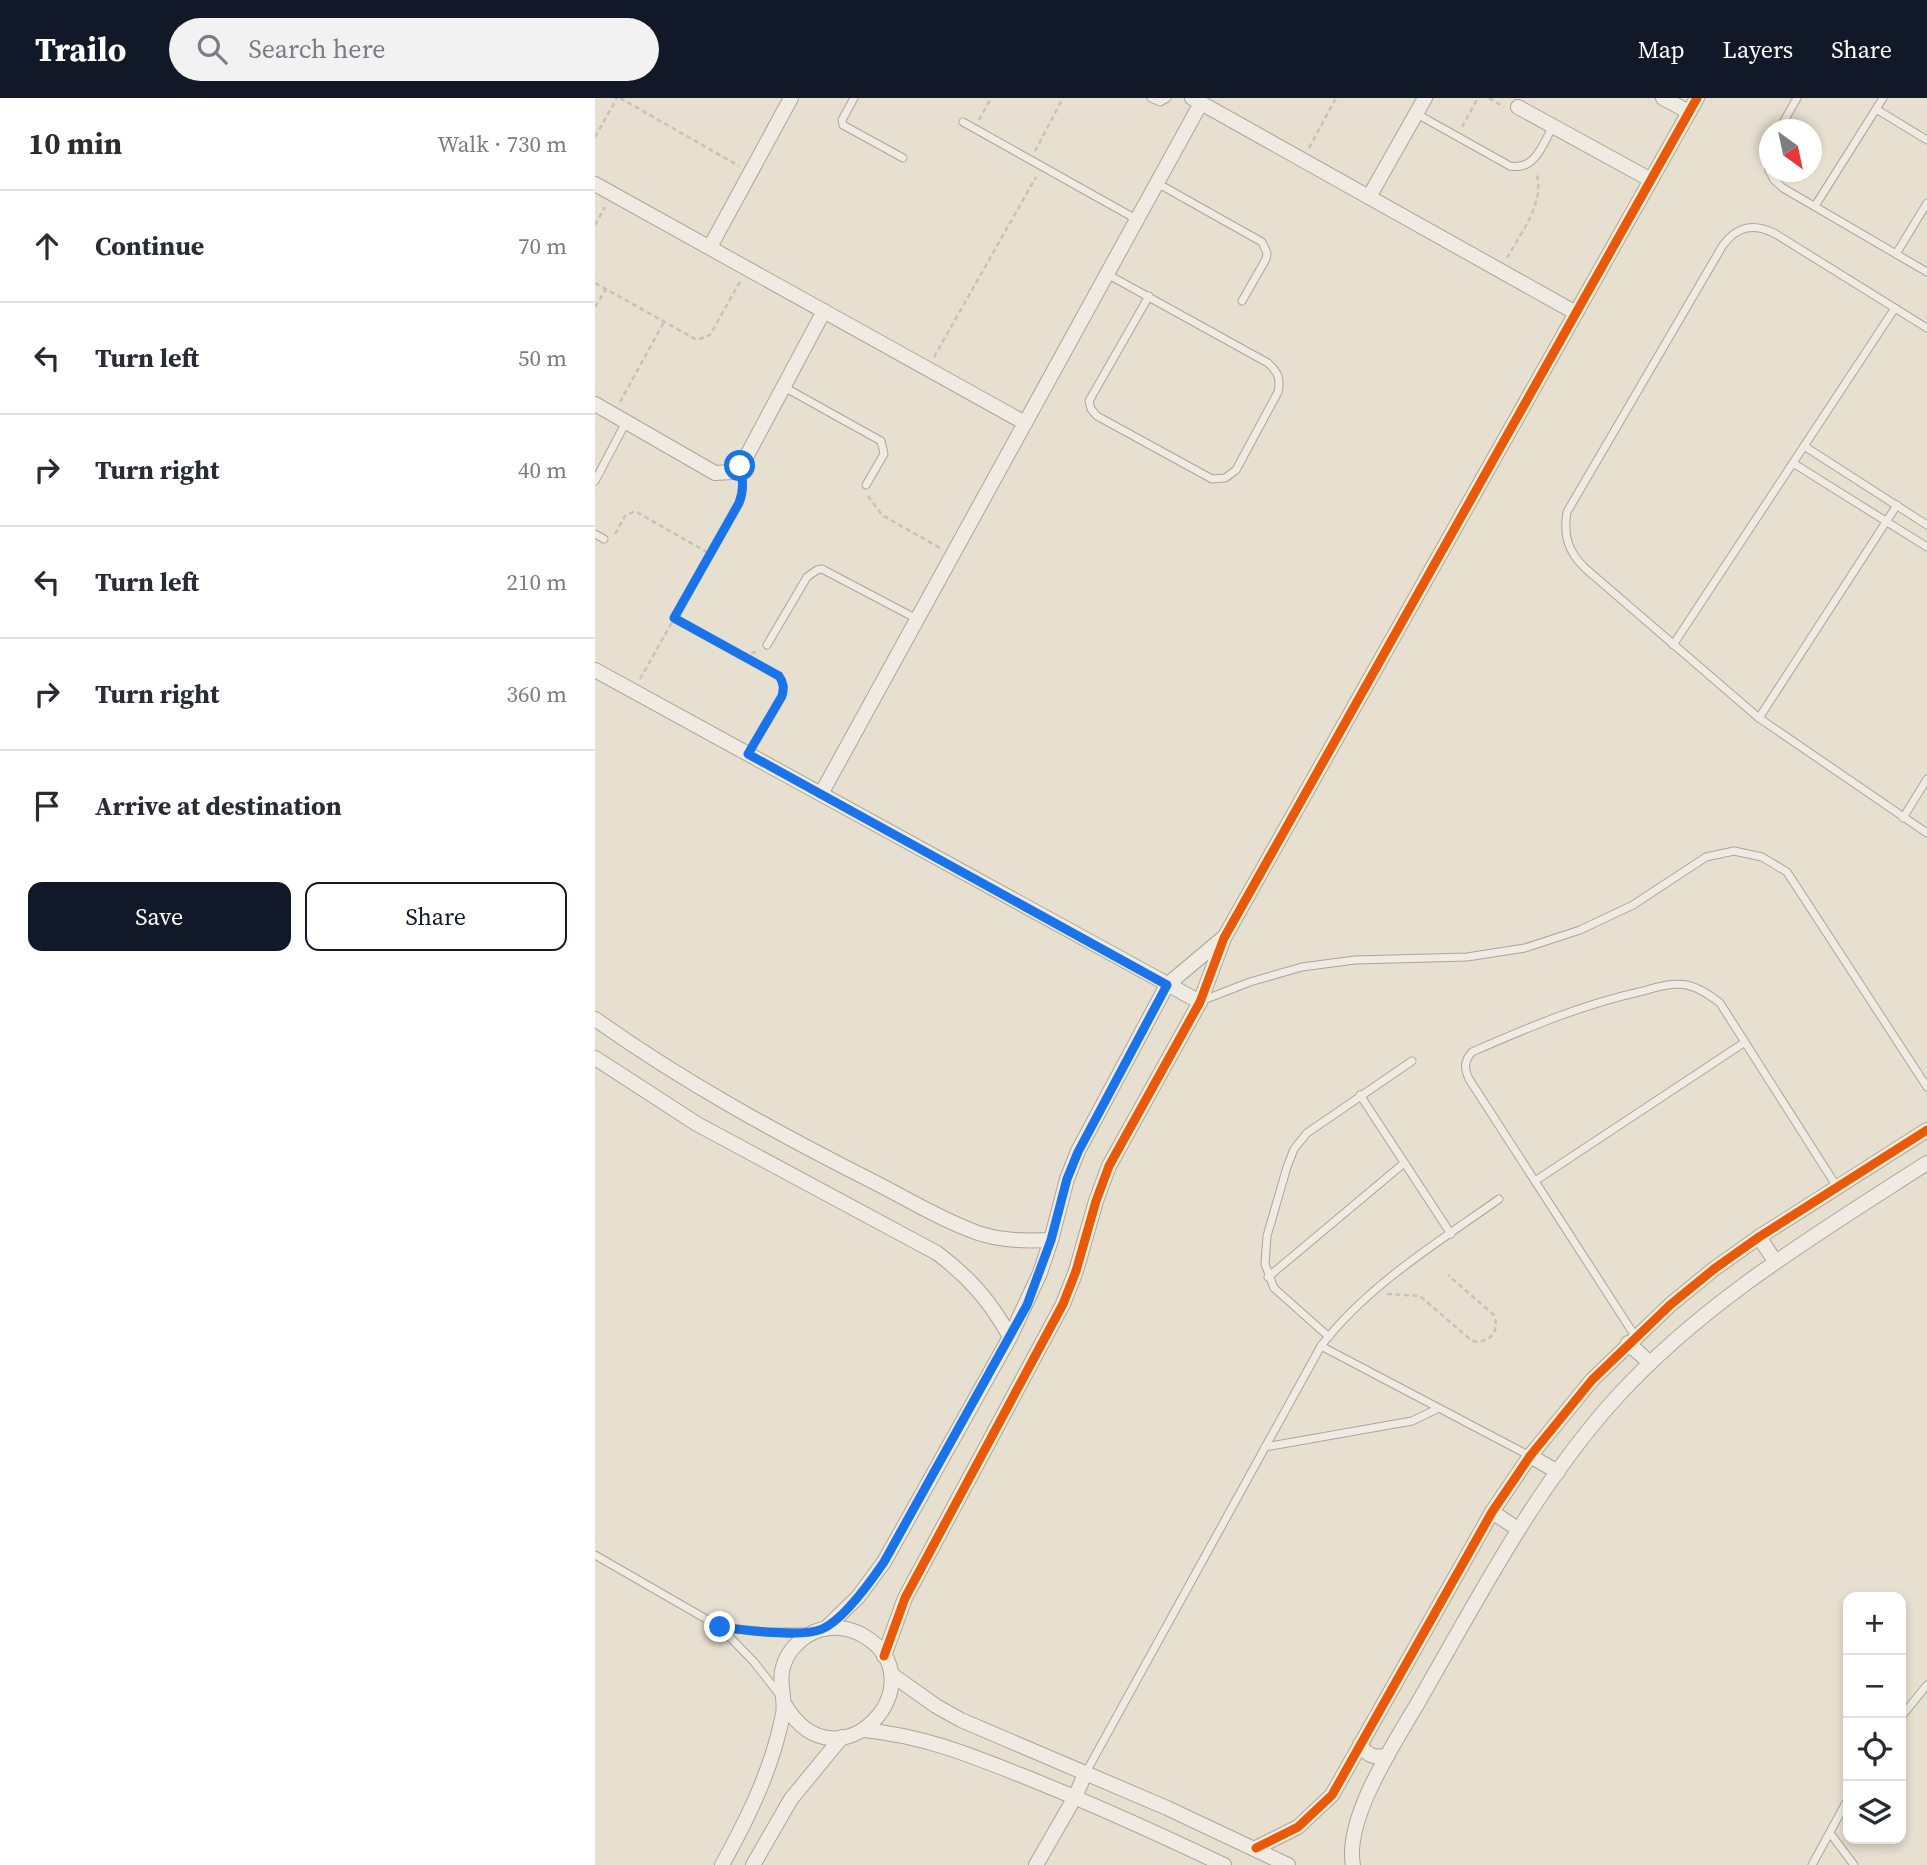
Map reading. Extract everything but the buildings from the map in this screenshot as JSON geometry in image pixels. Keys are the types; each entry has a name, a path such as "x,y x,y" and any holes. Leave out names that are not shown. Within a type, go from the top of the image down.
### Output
{"street":[{"path":"710,247 791,98"},
{"path":"1369,197 1425,98"},
{"path":"1663,98 1689,112"},
{"path":"884,1656 905,1598 1063,1304 1109,1166 1200,1002 1224,938 1697,98"},
{"path":"821,794 1137,220 1196,101 1576,313"},
{"path":"1518,107 1651,180"},
{"path":"595,184 1025,423"},
{"path":"595,404 715,473 732,472 740,466 824,311"},
{"path":"595,670 1200,1002"},
{"path":"722,1865 752,1811 772,1759 784,1703 781,1678 788,1655 804,1638 819,1630 858,1598 884,1562 1031,1295 1078,1152 1167,985 1224,938"},
{"path":"595,1019 716,1096 832,1161 955,1223 1002,1239 1051,1240"},
{"path":"595,1058 697,1124 937,1253 979,1290 1010,1337"},
{"path":"1256,1848 1278,1839 1316,1812 1332,1795 1492,1512 1530,1456 1584,1389 1632,1340 1679,1298 1759,1237 1927,1130"},
{"path":"1353,1865 1353,1835 1360,1812 1388,1755 1518,1529 1583,1437 1650,1363 1700,1318 1775,1261 1927,1163"},
{"path":"1759,1237 1775,1261"},
{"path":"1632,1340 1650,1363"},
{"path":"1530,1456 1559,1472"},
{"path":"1492,1512 1518,1529"},
{"path":"819,1630 848,1629 859,1633 878,1647 884,1656 891,1674 888,1700 883,1712 864,1730"},
{"path":"891,1674 961,1720 1256,1848 1288,1865"},
{"path":"784,1703 799,1724 808,1731 842,1737 864,1730 902,1735 949,1746 1075,1797 1224,1865"},
{"path":"753,1865 791,1799 842,1737"},
{"path":"1360,1744 1375,1757 1388,1755"},
{"path":"1037,1865 1085,1774"}],"lane":[{"path":"854,98 842,120 843,125 903,158"},
{"path":"1151,98 1160,102 1167,98"},
{"path":"1785,119 1797,98"},
{"path":"1815,206 1883,98"},
{"path":"1877,109 1927,140"},
{"path":"1416,114 1510,166 1517,167 1531,163 1553,126"},
{"path":"963,122 1137,220"},
{"path":"1777,182 1927,272"},
{"path":"1157,183 1262,242 1267,253 1266,259 1242,300"},
{"path":"1896,254 1927,203"},
{"path":"1927,328 1761,226 1746,227 1732,233 1567,512 1564,527 1567,544 1574,558 1759,718 1927,833"},
{"path":"1107,274 1149,296 1268,363 1278,376 1278,392 1236,470 1225,478 1212,479 1097,416 1089,405 1149,296"},
{"path":"1674,645 1895,308"},
{"path":"783,387 881,441 884,454 866,485"},
{"path":"595,481 626,422"},
{"path":"1804,446 1927,525"},
{"path":"1793,463 1927,547"},
{"path":"1759,718 1897,505"},
{"path":"595,534 604,539"},
{"path":"767,645 807,578 817,570 828,570 917,619"},
{"path":"1903,818 1927,779"},
{"path":"1200,1002 1250,982 1302,967 1355,960 1467,957 1525,948 1580,930 1633,905 1706,857 1734,851 1762,857 1787,872 1927,1087"},
{"path":"1632,1340 1469,1079 1465,1070 1466,1060 1472,1052 1569,1011 1666,984 1686,985 1704,991 1720,1003 1837,1187"},
{"path":"1535,1181 1745,1042"},
{"path":"1329,1336 1274,1288 1265,1264 1264,1250 1294,1149 1307,1133 1412,1061"},
{"path":"1360,1095 1451,1234"},
{"path":"1268,1277 1403,1164"},
{"path":"1085,1774 1321,1346 1386,1280 1499,1199"},
{"path":"1321,1346 1530,1456"},
{"path":"1265,1447 1412,1422 1437,1409"},
{"path":"595,1555 720,1627 754,1662 784,1703"},
{"path":"720,1627 767,1632 819,1630"},
{"path":"1906,1711 1927,1685"},
{"path":"1812,1865 1843,1808"},
{"path":"1830,1833 1854,1865"}],"path":[{"path":"595,137 619,98 751,172"},
{"path":"974,129 991,98"},
{"path":"1030,160 1063,98"},
{"path":"1302,160 1336,98"},
{"path":"1457,136 1478,98"},
{"path":"1501,271 1538,199 1538,180 1531,163"},
{"path":"927,369 1042,166"},
{"path":"595,225 613,193"},
{"path":"595,283 698,340 707,338 747,268"},
{"path":"595,307 606,289"},
{"path":"613,414 664,322"},
{"path":"633,691 743,492 740,466"},
{"path":"866,485 868,497 882,515 952,555"},
{"path":"604,539 611,538 625,516 635,511 710,554"},
{"path":"674,618 779,676 783,686 782,696 748,754"},
{"path":"740,654 755,654 767,645"},
{"path":"1373,1293 1420,1296 1472,1340 1481,1342 1489,1339 1496,1332 1495,1315 1448,1275"}],"cycle path":[{"path":"884,1656 905,1598 1063,1304 1109,1166 1200,1002 1224,938 1697,98"},
{"path":"1256,1848 1298,1827 1332,1795 1492,1512 1530,1456 1592,1380 1670,1305 1714,1269 1759,1237 1927,1130"}],"route":[{"path":"720,1627 767,1632 814,1632 825,1629 858,1598 872,1580 1027,1305 1051,1240 1058,1208 1078,1152 1167,985 748,754 782,696 782,681 779,676 674,618 739,503 743,492 740,466"}]}
